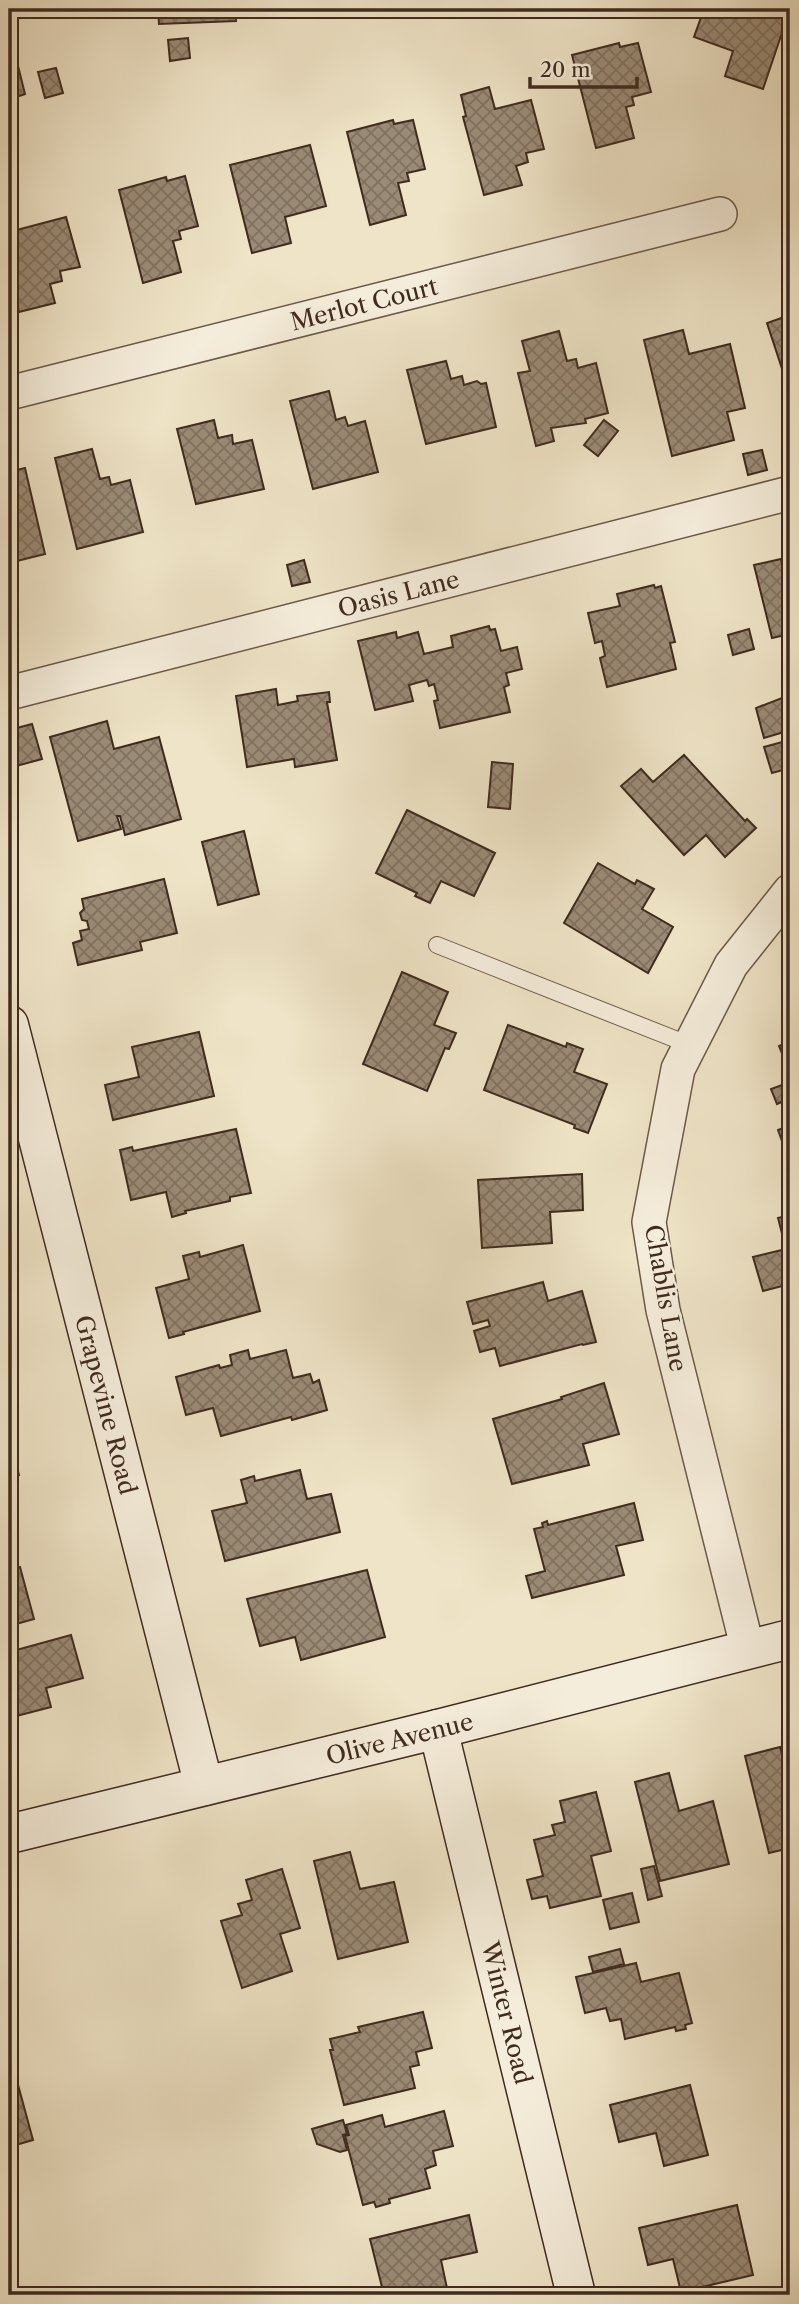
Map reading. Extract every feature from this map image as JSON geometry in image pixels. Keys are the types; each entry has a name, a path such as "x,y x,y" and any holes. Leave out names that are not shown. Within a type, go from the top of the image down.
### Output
{"main road":[{"name":"Grapevine Road","path":"9,1025 204,1786"},
{"name":"Olive Avenue","path":"9,1834 439,1729 790,1639"},
{"name":"Winter Road","path":"439,1729 576,2295"}],"street":[{"name":"Merlot Court","path":"9,393 720,214"},
{"name":"Oasis Lane","path":"9,693 790,493"},
{"name":"Chablis Lane","path":"748,1650 663,1310 649,1222 678,1069 731,965 790,891"}],"lane":[{"path":"437,945 690,1045"}],"building":[{"path":"158,9 235,9 236,21 159,24"},
{"path":"704,9 790,9 763,89 725,76 733,51 694,37"},
{"path":"188,38 190,58 170,61 168,40"},
{"path":"619,43 620,47 638,43 651,92 632,97 634,105 626,107 634,138 596,148 572,55"},
{"path":"18,66 25,94 13,98 15,106 9,108 9,68"},
{"path":"56,68 63,93 45,98 38,72"},
{"path":"489,87 495,109 531,100 544,149 526,153 528,162 516,166 522,185 484,195 463,117 466,116 461,95"},
{"path":"393,120 394,124 413,120 425,169 407,173 409,181 398,183 406,215 370,225 347,132"},
{"path":"310,145 326,206 285,217 291,243 252,253 230,165"},
{"path":"185,176 198,226 179,231 181,239 173,241 181,272 143,283 119,190 166,177 167,181"},
{"path":"66,217 80,267 60,271 62,281 50,284 55,303 19,312 9,275 9,232"},
{"path":"790,315 790,393 767,323"},
{"path":"683,330 689,354 730,344 745,408 727,412 734,440 672,456 644,340"},
{"path":"559,331 567,361 576,359 578,368 596,363 608,413 585,419 586,423 551,428 554,441 536,446 518,373 530,371 522,341"},
{"path":"446,361 451,379 462,376 464,385 477,381 486,383 496,427 426,444 407,370"},
{"path":"329,391 336,420 345,417 348,426 365,421 378,472 313,489 290,401"},
{"path":"214,420 218,438 232,435 233,444 252,440 264,489 196,504 177,429"},
{"path":"604,420 618,431 598,456 584,445"},
{"path":"92,449 100,479 109,477 111,485 130,480 143,532 77,549 55,458"},
{"path":"762,450 767,470 748,475 743,454"},
{"path":"25,468 45,554 9,563 9,472"},
{"path":"781,559 784,572 790,571 790,634 772,638 754,565"},
{"path":"304,560 310,582 292,586 287,565"},
{"path":"654,585 655,588 661,586 675,642 670,643 676,669 607,687 600,658 605,656 602,641 595,643 588,613 620,606 617,594"},
{"path":"489,626 490,630 495,629 501,651 517,647 522,669 506,673 509,685 504,687 510,712 440,728 434,701 438,700 434,684 429,686 427,680 409,685 413,701 375,710 358,641 396,632 397,638 418,632 424,654 453,647 451,636"},
{"path":"749,629 754,649 733,655 728,635"},
{"path":"276,689 278,705 298,701 297,696 329,692 330,702 327,702 337,760 295,767 294,759 247,767 236,696"},
{"path":"790,695 790,768 772,773 764,747 786,741 784,732 764,738 756,708"},
{"path":"107,721 114,749 159,737 181,819 125,835 120,816 117,816 121,829 78,841 50,737"},
{"path":"32,724 42,759 9,768 9,730"},
{"path":"684,755 745,821 747,819 756,828 725,857 706,835 684,855 621,786 641,769 653,782"},
{"path":"492,762 513,764 510,809 488,807"},
{"path":"407,810 495,853 474,896 441,881 430,903 415,896 417,893 376,873"},
{"path":"244,831 259,894 218,905 202,842"},
{"path":"598,863 635,884 637,880 654,889 642,909 673,927 648,973 564,923"},
{"path":"164,879 177,933 140,942 142,950 78,965 73,943 82,940 80,931 89,929 87,921 82,920 80,913 84,909 82,899"},
{"path":"402,972 448,992 434,1025 456,1033 449,1049 445,1048 427,1091 363,1064"},
{"path":"508,1025 566,1047 567,1043 583,1049 574,1072 607,1084 588,1133 574,1128 575,1125 484,1090"},
{"path":"199,1032 214,1096 113,1120 105,1085 139,1077 132,1047"},
{"path":"790,1041 790,1073 779,1046"},
{"path":"790,1082 790,1125 781,1102 777,1104 771,1089"},
{"path":"790,1125 790,1163 778,1130"},
{"path":"236,1129 251,1193 230,1197 230,1201 185,1211 186,1213 172,1217 166,1192 131,1200 120,1150 132,1147 133,1151"},
{"path":"582,1174 583,1210 550,1212 552,1243 482,1248 478,1180"},
{"path":"790,1215 790,1284 763,1291 753,1257 786,1249 778,1218"},
{"path":"243,1245 260,1311 169,1338 156,1288 189,1279 183,1256 199,1252 200,1257"},
{"path":"543,1282 548,1301 582,1291 596,1342 500,1366 495,1348 480,1352 474,1331 490,1326 488,1320 473,1324 467,1302"},
{"path":"248,1350 250,1359 286,1350 293,1378 310,1374 313,1383 319,1380 327,1410 221,1436 213,1408 186,1415 176,1377 219,1365 220,1368 232,1365 230,1355"},
{"path":"790,1359 790,1383 785,1361"},
{"path":"604,1383 619,1434 583,1444 589,1465 512,1484 493,1419 562,1399 561,1397"},
{"path":"9,1437 19,1475 9,1478"},
{"path":"300,1470 307,1499 331,1494 340,1532 225,1561 212,1511 247,1503 241,1480 254,1476 255,1481"},
{"path":"634,1503 643,1540 616,1546 624,1575 532,1598 526,1576 545,1571 534,1529 543,1527 542,1523 547,1521 548,1525"},
{"path":"20,1567 34,1619 9,1626 9,1570"},
{"path":"367,1570 385,1637 301,1660 295,1637 260,1646 247,1599"},
{"path":"71,1635 83,1678 46,1688 51,1707 9,1718 9,1652"},
{"path":"780,1747 787,1772 790,1771 790,1848 769,1853 745,1756"},
{"path":"669,1773 679,1811 713,1801 729,1864 660,1881 635,1782"},
{"path":"596,1792 611,1851 591,1856 601,1896 550,1908 547,1896 532,1899 527,1880 543,1876 534,1840 555,1835 552,1825 565,1822 560,1801"},
{"path":"350,1852 360,1889 394,1882 408,1942 338,1959 314,1861"},
{"path":"654,1866 662,1896 648,1900 641,1869"},
{"path":"282,1869 300,1928 280,1934 292,1971 242,1988 221,1921 242,1915 238,1904 252,1900 246,1880"},
{"path":"632,1893 639,1922 610,1929 603,1900"},
{"path":"620,1949 624,1964 593,1972 589,1957"},
{"path":"636,1963 641,1982 679,1973 692,2023 685,2025 686,2029 676,2031 675,2027 625,2039 621,2019 610,2021 606,2008 585,2013 576,1977"},
{"path":"423,2012 432,2048 416,2052 419,2065 410,2067 415,2088 344,2105 330,2050 333,2050 330,2039 360,2032 358,2027"},
{"path":"17,2081 33,2140 9,2147 9,2083"},
{"path":"690,2085 708,2155 664,2166 656,2133 619,2142 610,2105"},
{"path":"444,2111 453,2146 433,2151 436,2165 425,2169 430,2188 389,2199 390,2203 376,2207 374,2202 363,2205 345,2136 349,2135 346,2125 382,2115 385,2127"},
{"path":"343,2120 347,2134 343,2135 347,2150 340,2152 317,2144 312,2129"},
{"path":"737,2205 753,2275 681,2292 673,2259 648,2265 639,2228"},
{"path":"469,2215 477,2252 441,2260 448,2293 384,2295 370,2239"}]}
